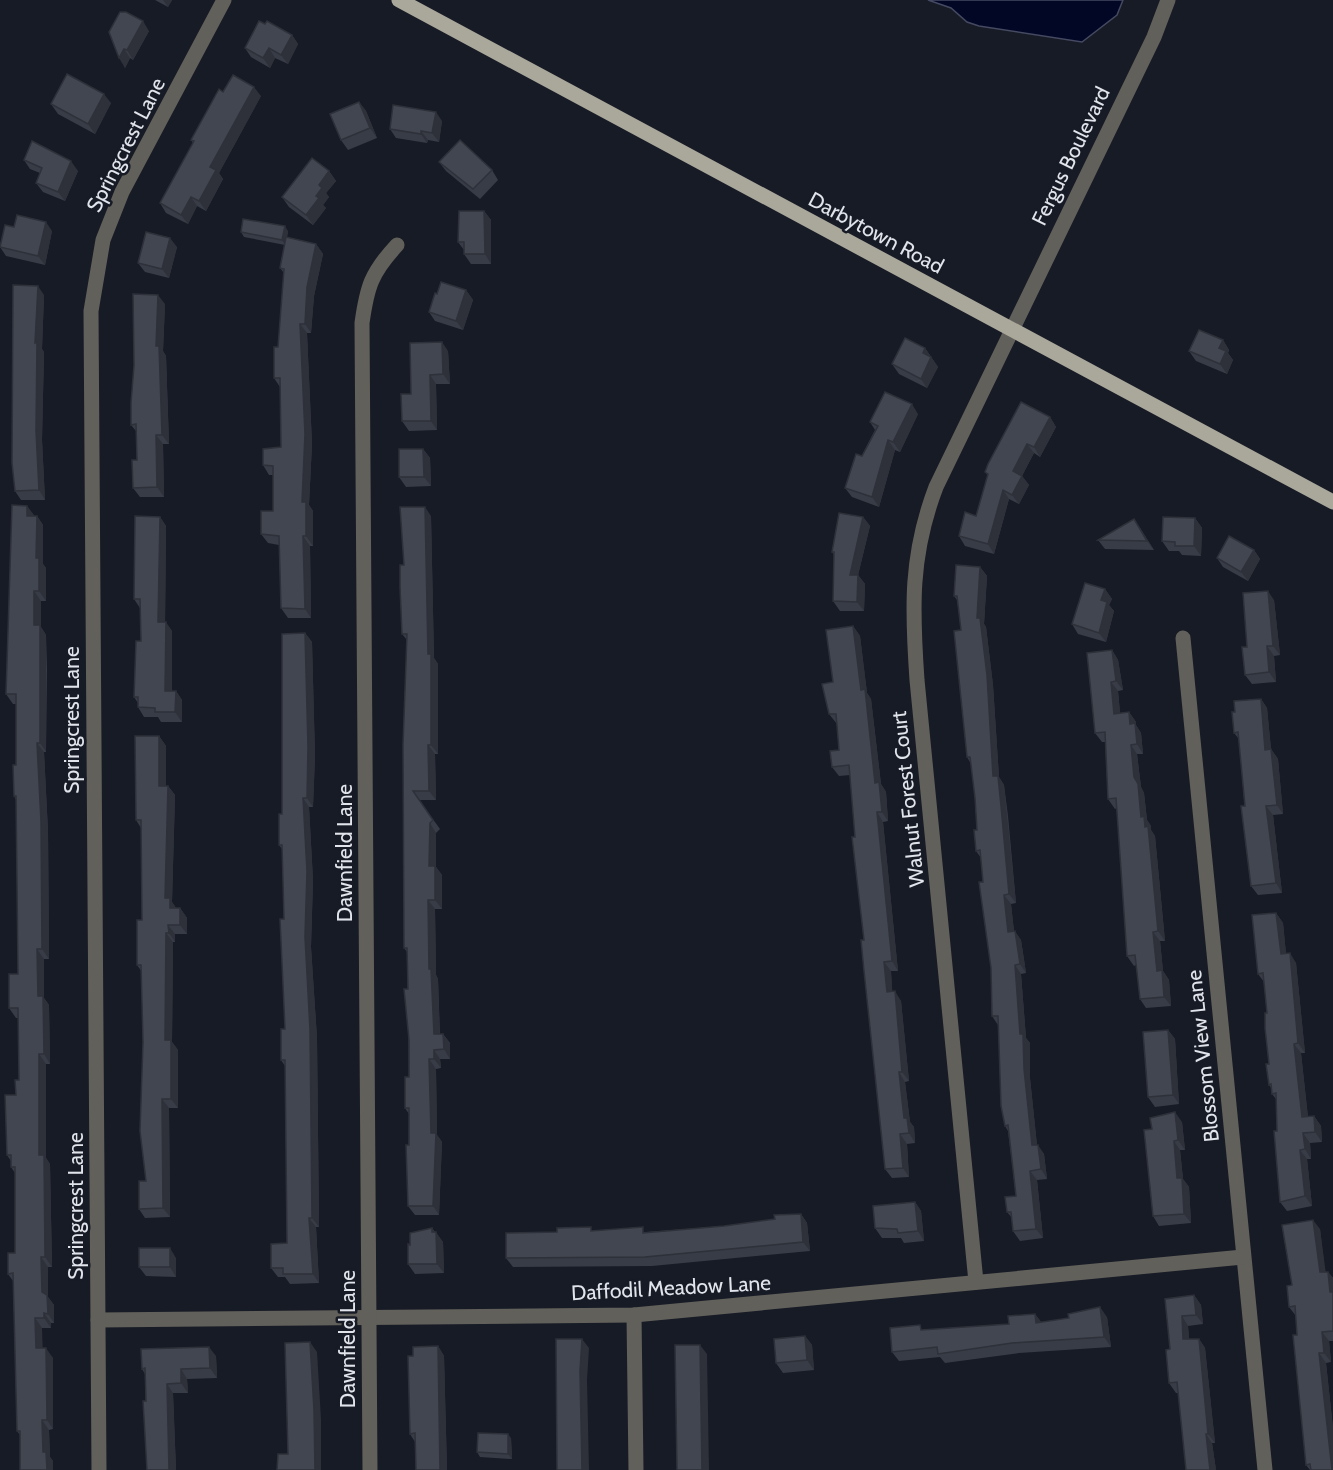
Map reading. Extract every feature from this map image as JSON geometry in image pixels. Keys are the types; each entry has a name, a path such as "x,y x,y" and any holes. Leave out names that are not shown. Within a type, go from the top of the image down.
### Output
{"main road":[{"name":"Darbytown Road","path":"399,0 1333,502"}],"street":[{"name":"Springcrest Lane","path":"99,1470 91,311 103,240 118,201 224,0"},
{"name":"Fergus Boulevard","path":"1010,329 1154,37 1168,0"},
{"name":"Dawnfield Lane","path":"370,1470 362,323 369,282 375,268 397,245"},
{"name":"Walnut Forest Court","path":"976,1282 917,680 913,588 919,538 927,510 1010,329"},
{"name":"Blossom View Lane","path":"1183,638 1264,1470"},
{"name":"Daffodil Meadow Lane","path":"98,1320 634,1315 1243,1257"},
{"path":"634,1315 636,1470"}],"water":[{"path":"928,0 1123,0 1117,15 1082,42 979,26 967,22 951,8"}],"building":[{"path":"120,12 126,12 143,21 127,50 124,49 119,58 109,32"},
{"path":"259,21 265,24 267,21 292,35 281,55 269,48 263,58 245,48"},
{"path":"67,74 104,94 88,124 51,104"},
{"path":"233,75 254,87 210,167 216,170 199,201 191,197 181,215 160,203 219,89 223,92"},
{"path":"359,102 370,128 341,140 330,114"},
{"path":"393,105 436,112 432,133 421,131 421,134 390,129"},
{"path":"460,140 492,170 473,189 439,162"},
{"path":"32,141 71,161 58,192 36,183 42,168 24,160"},
{"path":"312,158 329,171 319,185 322,188 316,196 319,198 306,215 282,197"},
{"path":"459,211 484,211 485,254 464,254 464,242 458,242"},
{"path":"17,215 46,222 38,256 0,247 5,225 14,227"},
{"path":"243,219 285,226 282,240 241,232"},
{"path":"146,232 170,238 162,269 138,263"},
{"path":"286,237 316,244 307,287 305,324 300,324 305,434 302,502 306,502 306,536 303,536 305,609 281,608 279,536 261,534 261,511 273,511 273,466 263,465 263,449 281,447 280,378 274,378 274,347 278,347 284,269 280,268"},
{"path":"441,282 466,290 456,321 429,312"},
{"path":"13,285 38,286 35,343 37,342 36,431 39,490 15,491 12,463"},
{"path":"133,294 158,295 156,346 159,346 162,435 156,435 157,487 133,488 132,460 137,460 136,424 131,425 134,365"},
{"path":"1199,330 1223,340 1219,348 1226,351 1220,364 1189,351"},
{"path":"905,338 925,348 923,353 931,357 921,379 892,364"},
{"path":"442,342 443,374 430,375 431,421 402,421 401,394 411,394 410,343"},
{"path":"885,392 912,404 893,442 888,440 872,497 845,488 856,454 862,456 878,426 870,422"},
{"path":"1021,402 1050,417 1034,447 1027,444 1013,471 1022,476 1012,495 1003,490 988,544 959,536 965,512 976,516 988,474 985,472 988,464"},
{"path":"399,449 423,449 424,477 399,477"},
{"path":"12,505 27,506 27,516 37,516 36,558 39,558 39,591 34,591 34,625 40,625 40,743 37,743 41,821 42,949 37,949 38,996 43,996 44,1054 39,1054 39,1155 44,1155 45,1257 41,1257 42,1292 47,1295 48,1314 44,1313 44,1318 35,1318 36,1348 46,1348 47,1420 42,1420 43,1452 46,1452 47,1470 20,1470 13,1273 8,1274 8,1253 15,1253 15,1167 11,1167 11,1155 7,1155 5,1095 16,1095 15,1080 19,1080 18,1008 9,1008 9,974 18,974 16,796 14,796 13,765 16,765 16,694 6,694"},
{"path":"400,507 425,507 428,654 431,654 431,745 428,745 429,791 413,791 433,820 430,823 429,866 435,866 435,900 428,900 429,969 431,969 434,1034 443,1034 444,1049 434,1050 434,1059 429,1059 431,1133 436,1133 433,1206 408,1206 406,1145 409,1145 409,1108 405,1108 405,1077 409,1077 409,1040 404,989 408,989 407,948 404,948 403,745 407,634 402,634 400,565 404,565"},
{"path":"839,513 863,517 850,575 858,575 857,602 833,601 834,552 832,552"},
{"path":"135,516 160,517 158,622 166,622 165,691 176,691 175,712 155,712 155,708 138,707 138,697 134,697 136,641 141,641 140,599 134,599"},
{"path":"1163,517 1195,518 1194,546 1175,546 1175,542 1162,541"},
{"path":"1134,519 1147,541 1098,540"},
{"path":"1229,536 1254,550 1241,572 1217,558"},
{"path":"956,565 980,567 977,618 980,618 987,675 993,776 998,776 1001,806 1009,894 1004,895 1008,932 1015,931 1020,964 1015,965 1020,1034 1023,1034 1024,1069 1032,1145 1038,1145 1041,1169 1030,1171 1036,1229 1013,1231 1011,1212 1007,1212 1005,1197 1016,1196 1008,1125 1005,1126 1001,1106 998,1016 992,1016 991,968 979,882 983,882 980,850 976,851 974,830 977,830 975,798 970,757 967,757 954,631 961,630 957,596 954,596"},
{"path":"1085,583 1105,589 1101,600 1107,602 1099,633 1072,624"},
{"path":"1268,591 1273,646 1267,646 1269,672 1245,675 1242,647 1247,647 1243,593"},
{"path":"853,626 861,690 865,689 875,783 879,782 882,812 877,812 892,961 884,962 887,992 895,991 902,1072 899,1072 904,1118 907,1118 909,1133 900,1134 903,1168 885,1169 861,940 864,940 852,837 855,837 849,765 832,767 830,751 839,750 836,714 829,714 822,684 833,682 826,630"},
{"path":"305,633 308,747 307,798 303,798 307,871 305,937 310,1029 312,1218 309,1218 313,1274 283,1274 283,1268 271,1268 271,1244 287,1243 285,1060 281,1060 281,1029 285,1029 280,919 284,919 282,845 279,845 279,814 282,814 282,634"},
{"path":"1112,650 1116,681 1111,682 1114,714 1129,712 1130,724 1135,723 1137,744 1131,745 1134,777 1138,784 1141,817 1144,816 1145,827 1148,826 1158,931 1153,932 1157,971 1162,970 1164,997 1140,999 1135,955 1127,956 1116,798 1108,799 1105,732 1095,733 1087,653"},
{"path":"1261,699 1265,750 1271,749 1277,805 1266,806 1276,883 1251,886 1241,806 1245,806 1238,732 1234,733 1232,712 1235,712 1234,701"},
{"path":"135,736 159,736 159,786 168,786 165,898 170,898 170,908 180,908 180,925 168,925 169,933 166,933 165,1040 171,1040 171,1099 162,1099 163,1208 139,1209 139,1181 146,1181 140,1131 143,1042 141,965 137,965 137,920 142,920 141,820 136,820"},
{"path":"1276,913 1281,954 1290,953 1298,1043 1294,1044 1302,1117 1314,1116 1315,1132 1303,1133 1305,1149 1300,1150 1305,1196 1280,1202 1274,1131 1277,1131 1276,1093 1272,1094 1266,1064 1269,1064 1265,1028 1265,1013 1267,1013 1263,973 1258,974 1252,915"},
{"path":"1168,1030 1173,1095 1148,1097 1143,1032"},
{"path":"1175,1112 1178,1140 1174,1141 1177,1178 1182,1178 1184,1214 1153,1216 1144,1130 1152,1129 1150,1118"},
{"path":"915,1202 918,1231 898,1233 897,1229 875,1228 873,1206"},
{"path":"801,1214 803,1242 645,1257 506,1258 506,1233 557,1232 557,1228 591,1227 591,1231 643,1227 643,1233 724,1226 775,1219 774,1215"},
{"path":"1313,1220 1320,1272 1328,1272 1330,1292 1333,1292 1333,1331 1322,1332 1324,1353 1319,1353 1332,1470 1311,1470 1310,1464 1306,1465 1293,1335 1297,1335 1295,1306 1289,1307 1287,1286 1292,1285 1282,1225"},
{"path":"432,1228 432,1232 436,1232 437,1264 408,1264 410,1233"},
{"path":"139,1248 170,1248 170,1267 139,1267"},
{"path":"1194,1295 1196,1315 1182,1316 1183,1339 1199,1339 1210,1470 1186,1470 1177,1382 1169,1383 1166,1350 1170,1349 1165,1299"},
{"path":"1100,1307 1104,1337 1012,1343 938,1354 937,1347 892,1352 890,1328 920,1325 921,1330 1009,1324 1008,1316 1035,1314 1036,1323 1069,1318 1068,1314"},
{"path":"805,1336 807,1360 776,1363 774,1339"},
{"path":"556,1339 582,1339 580,1371 582,1470 557,1470"},
{"path":"310,1342 315,1470 277,1470 278,1454 288,1454 285,1343"},
{"path":"675,1345 700,1345 702,1470 677,1470"},
{"path":"438,1346 440,1470 416,1470 415,1433 410,1434 408,1356 413,1356 413,1347"},
{"path":"209,1347 210,1368 181,1369 181,1383 167,1384 169,1470 147,1470 143,1401 146,1401 145,1368 142,1369 141,1349"},
{"path":"478,1433 508,1434 508,1454 477,1452"}]}
